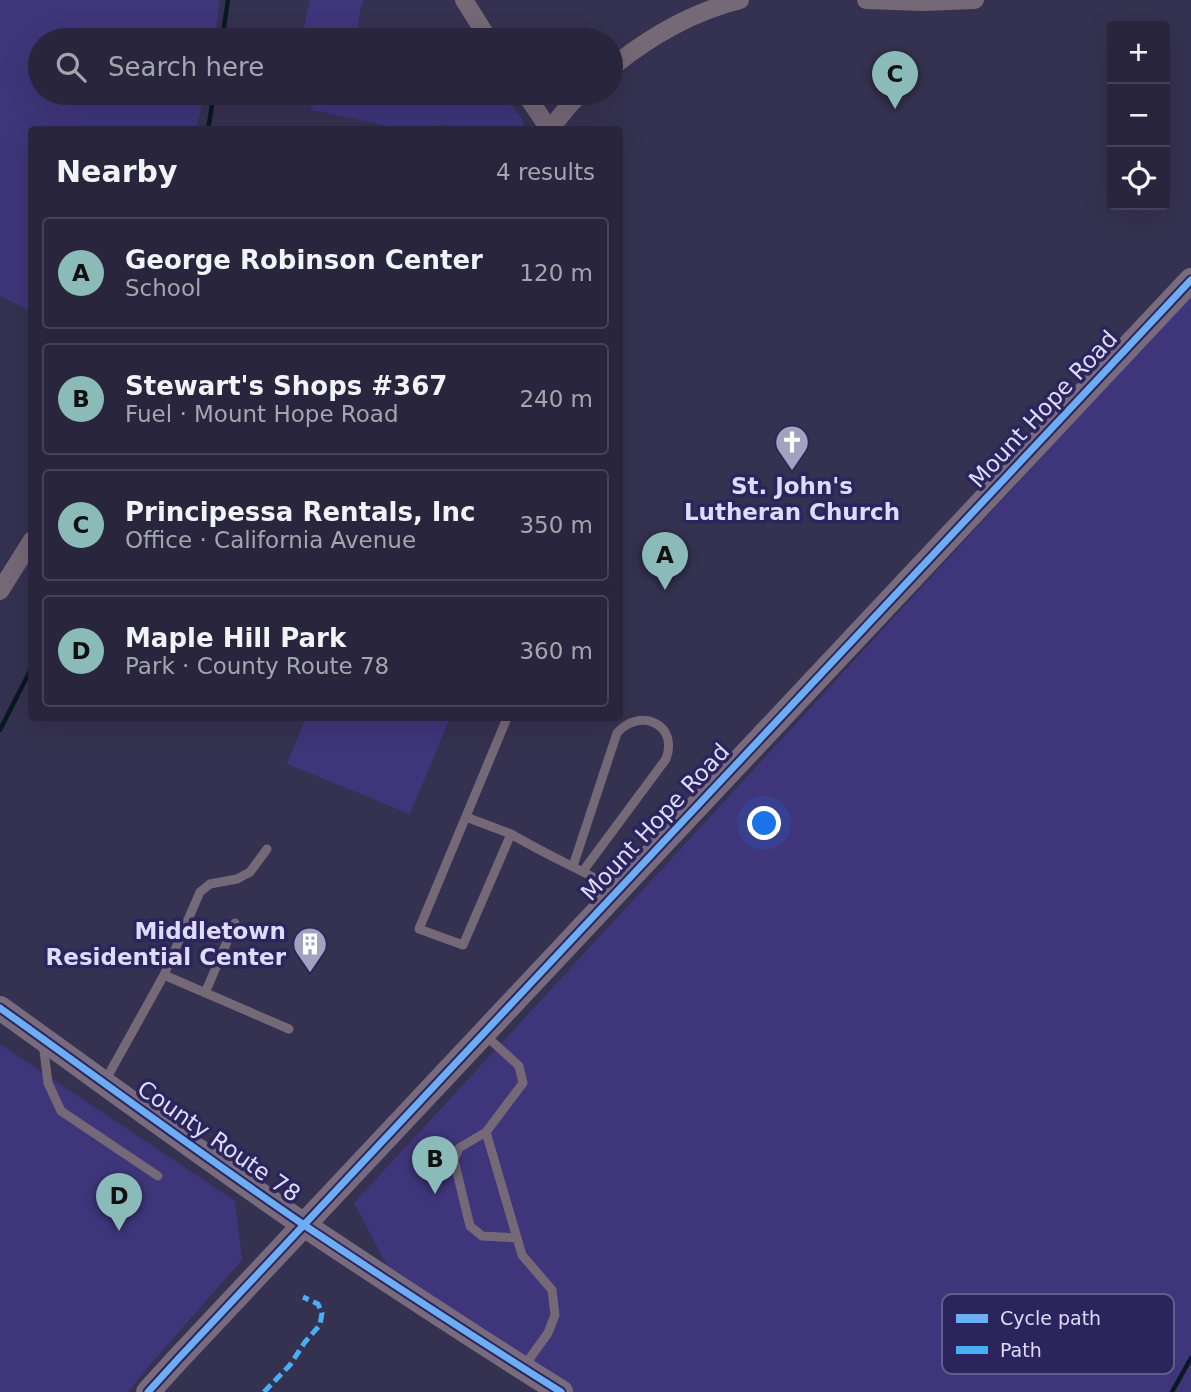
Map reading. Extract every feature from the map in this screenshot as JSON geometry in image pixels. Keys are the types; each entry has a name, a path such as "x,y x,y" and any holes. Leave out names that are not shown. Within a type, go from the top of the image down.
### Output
{"street":[{"path":"464,0 482,28"},
{"path":"623,59 680,22 740,0"},
{"path":"866,0 975,0"},
{"path":"533,105 547,126"},
{"path":"552,126 569,105"},
{"name":"Mount Hope Road","path":"148,1392 1191,280"},
{"path":"0,590 28,546"},
{"name":"County Route 78","path":"0,1008 304,1225 561,1392"}],"lane":[{"path":"506,721 419,929 463,945 511,834"},
{"path":"573,866 617,733 635,721 656,724 667,736 666,759 583,871"},
{"path":"466,817 511,834 617,890"},
{"path":"104,1083 164,975 200,891 210,884 237,879 250,872 267,849"},
{"path":"205,993 234,923"},
{"path":"164,975 289,1029"},
{"path":"483,1033 519,1066 523,1083 486,1132 459,1148 454,1160 470,1226 482,1236 517,1238"},
{"path":"42,1038 48,1083 61,1111 158,1176"},
{"path":"486,1132 522,1255 552,1290 555,1315 548,1333 523,1368"}],"shaded area":[{"path":"0,0 220,0 216,28 28,28 28,105 202,105 197,126 28,126 28,310 0,296"},
{"path":"310,0 365,0 362,2 358,28 304,28"},
{"path":"311,105 511,105 522,118 523,126 385,126 312,110"},
{"path":"1191,295 1191,1392 565,1392 391,1273 354,1203"},
{"path":"305,721 449,721 410,814 287,764"},
{"path":"0,1044 235,1201 242,1260 128,1392 0,1392"}],"waterway":[{"path":"224,28 228,0"},
{"path":"209,126 212,105"},
{"path":"0,730 28,675"},
{"path":"1172,1392 1191,1358"}],"marked path":[{"path":"264,1392 290,1365 320,1325 322,1313 318,1304 303,1297"}],"cycle path":[{"path":"148,1392 1191,280"},
{"path":"0,1008 307,1227 561,1392"}],"place":[{"name":"Principessa Rentals, Inc","path":"895,109"},
{"name":"St. John's Lutheran Church","path":"792,472"},
{"name":"George Robinson Center","path":"665,590"},
{"name":"Middletown Residential Center","path":"310,974"},
{"name":"Stewart's Shops #367","path":"435,1194"},
{"name":"Maple Hill Park","path":"119,1231"}]}
